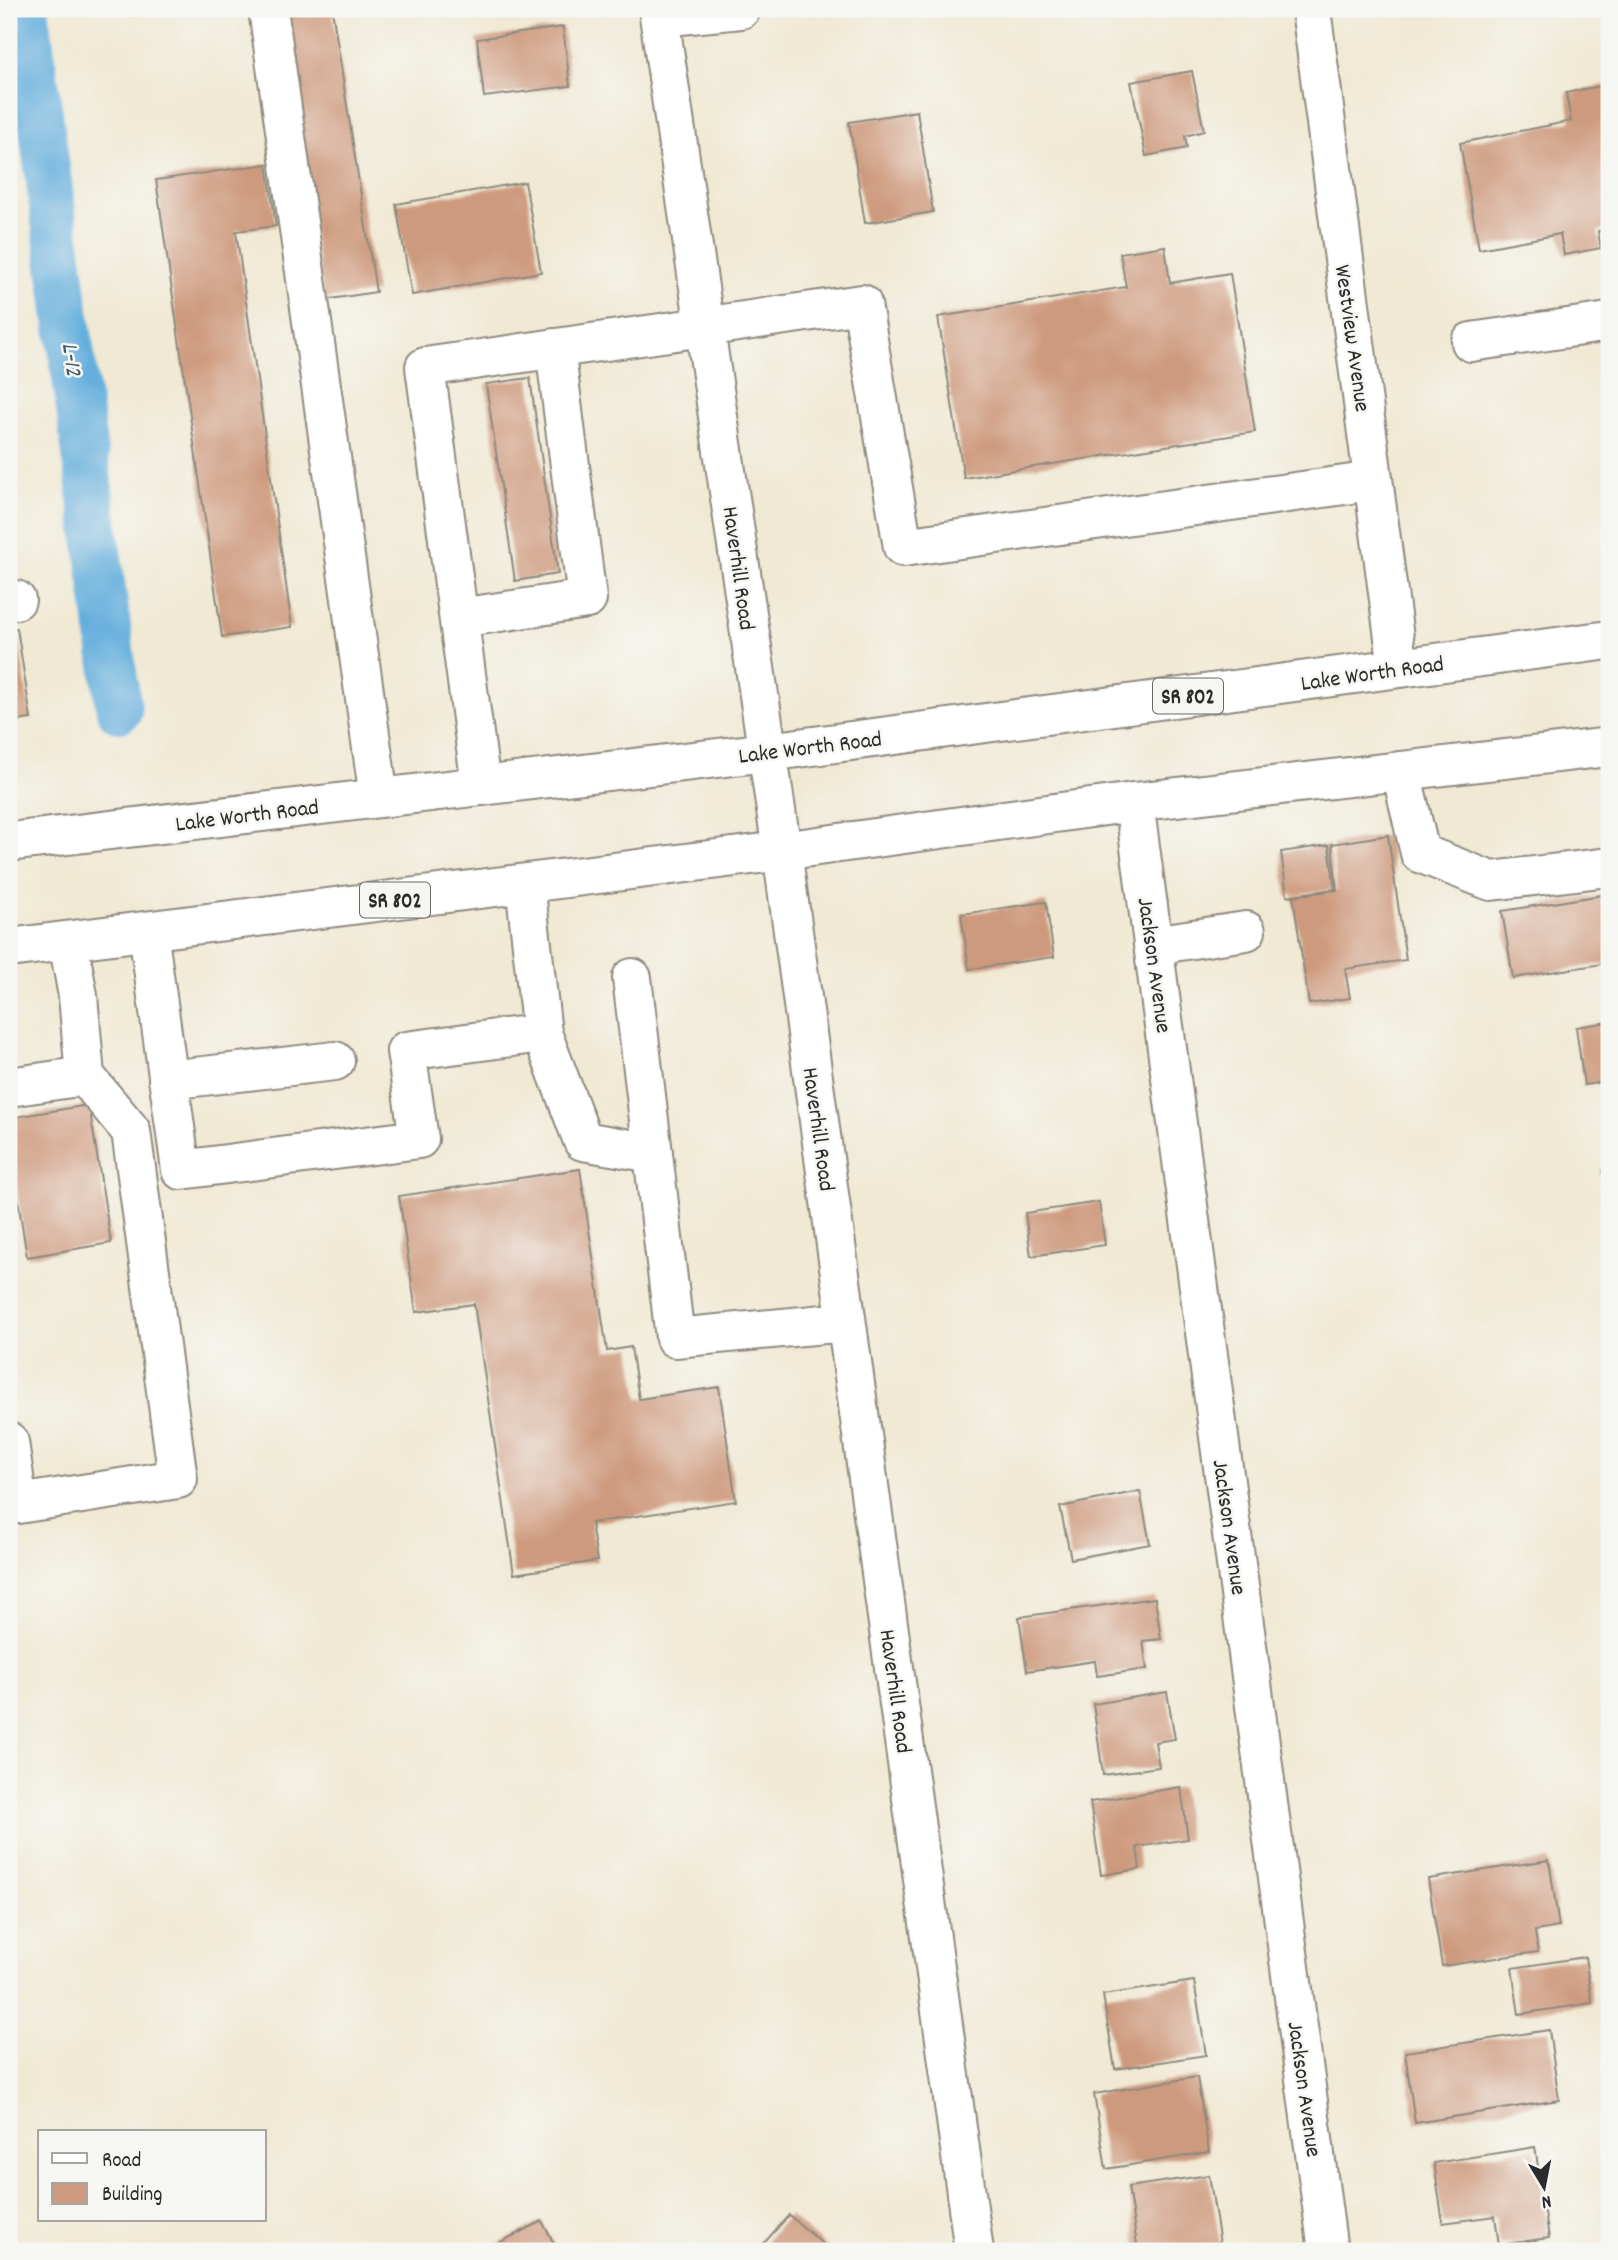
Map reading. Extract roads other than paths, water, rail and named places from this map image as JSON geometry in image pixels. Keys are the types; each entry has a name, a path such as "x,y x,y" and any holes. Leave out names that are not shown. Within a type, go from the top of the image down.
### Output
{"street":[{"path":"268,9 379,798"},
{"path":"659,13 741,9"},
{"name":"Westview Avenue","path":"1311,9 1398,668"},
{"name":"Haverhill Road","path":"659,13 782,851 974,2251"},
{"path":"481,786 425,367 862,304 903,547 1373,481"},
{"path":"1471,342 1609,322"},
{"path":"459,618 587,599 555,348"},
{"name":"Lake Worth Road","path":"9,842 768,752 1609,640"},
{"name":"SR 802","path":"9,948 782,851 1134,802 1609,747"},
{"path":"1401,771 1420,853 1491,881 1609,867"},
{"name":"Jackson Avenue","path":"1134,802 1328,2251"},
{"path":"525,884 542,1033 583,1141 653,1153"},
{"path":"148,931 181,1170 419,1139 406,1051 542,1033"},
{"path":"1153,945 1246,931"},
{"path":"9,1442 18,1504 178,1479 131,1130 85,1076 78,996 68,941"},
{"path":"632,978 675,1338 846,1322"},
{"path":"168,1080 335,1062"},
{"path":"9,1087 85,1076"}],"waterway":[{"name":"L-12","path":"26,9 119,710"}]}
